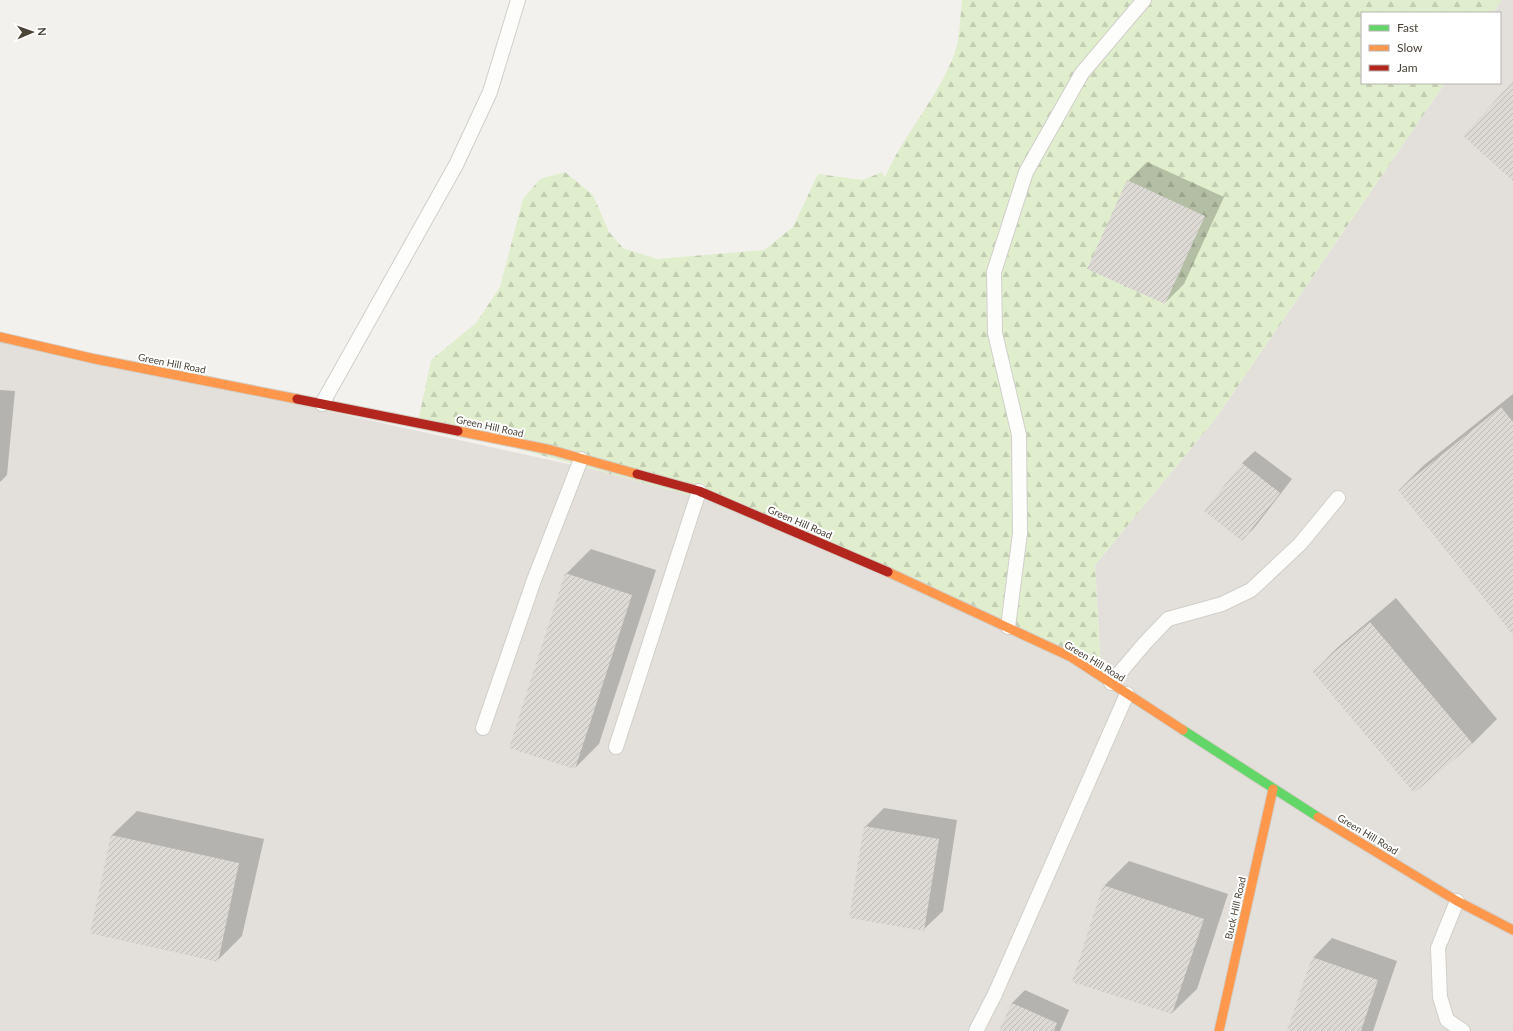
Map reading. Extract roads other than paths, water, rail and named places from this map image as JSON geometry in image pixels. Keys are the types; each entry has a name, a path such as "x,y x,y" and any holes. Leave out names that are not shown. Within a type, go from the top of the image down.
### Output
{"main road":[{"name":"Green Hill Road","path":"0,337 95,359 477,434 581,458 699,491 919,585 1071,657 1273,789 1457,901 1513,930"},
{"name":"Buck Hill Road","path":"1219,1031 1273,789"}],"lane":[{"path":"322,404 456,166 490,92 518,0"},
{"path":"1008,627 1020,533 1020,436 995,332 994,272 1026,172 1082,73 1144,0"},
{"path":"483,728 534,580 581,458"},
{"path":"616,747 699,491"},
{"path":"1111,683 1145,643 1168,619 1222,604 1251,590 1300,544 1338,498"},
{"path":"976,1031 995,994 1127,694"},
{"path":"1457,901 1438,948 1440,997 1447,1020 1463,1031"}]}
